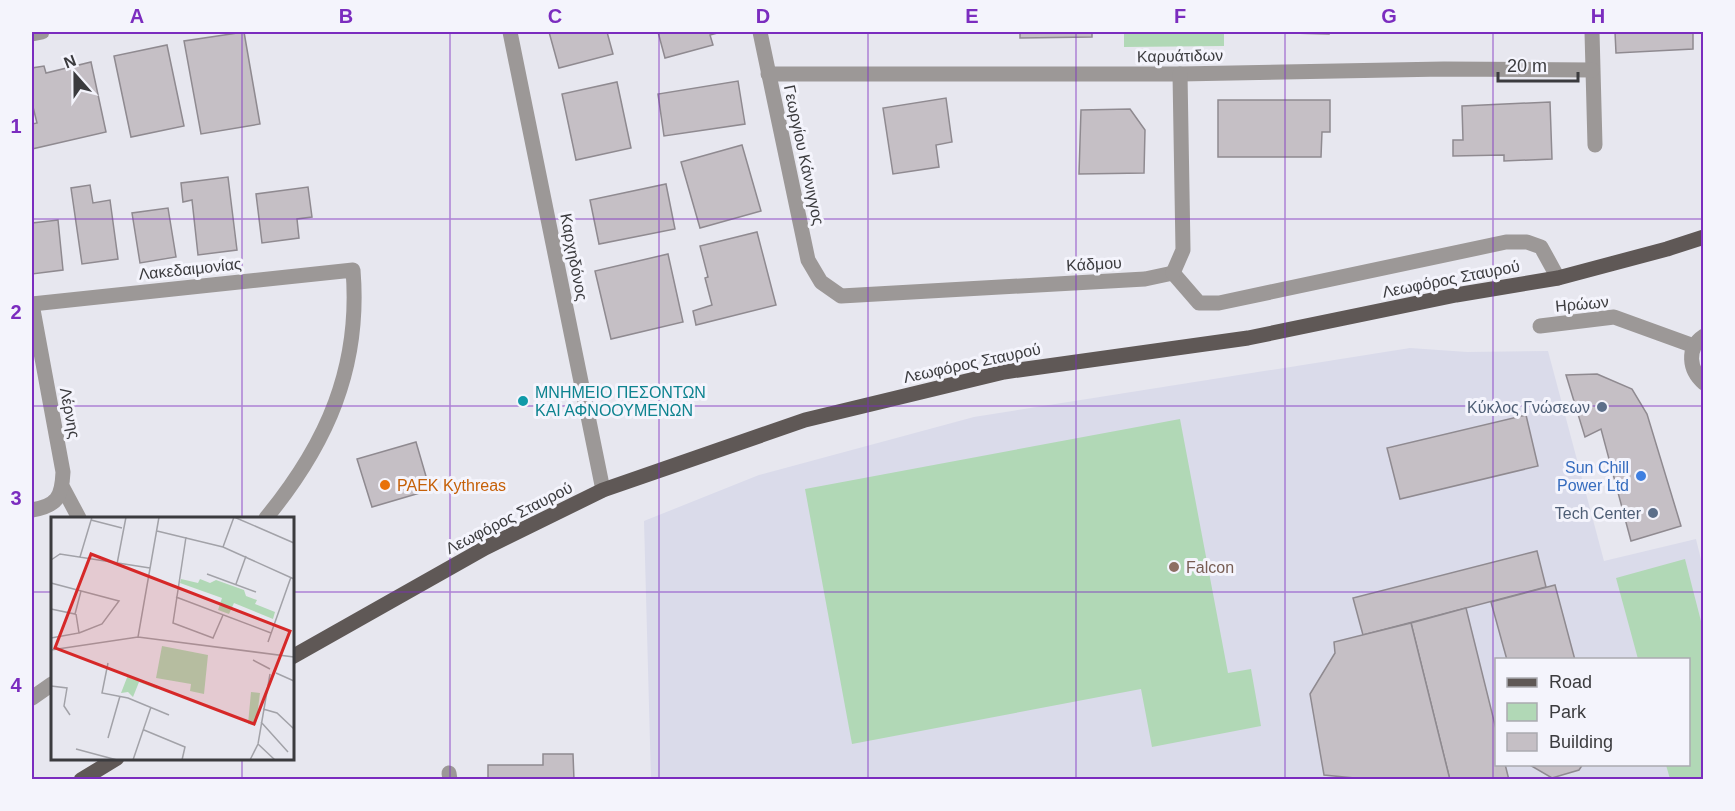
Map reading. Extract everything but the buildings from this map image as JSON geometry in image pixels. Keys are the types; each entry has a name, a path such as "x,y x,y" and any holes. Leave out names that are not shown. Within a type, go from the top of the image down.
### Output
{"main road":[{"name":"Λεωφόρος Σταυρού","path":"294,656 485,548 603,490 805,420 1004,372 1248,338 1456,295 1558,278 1704,237"},
{"path":"81,780 115,760"}],"street":[{"path":"32,34 42,32"},
{"name":"Καρχηδόνος","path":"510,32 603,490"},
{"name":"Γεωργίου Κάννιγγος","path":"760,32 808,260 821,282"},
{"path":"1592,32 1595,145"},
{"name":"Καρυάτιδων","path":"768,74 1180,74 1444,69 1592,70"},
{"path":"1180,74 1183,250 1173,273 1199,303 1219,303 1506,242 1527,242 1541,247 1558,278"},
{"name":"Λακεδαιμονίας","path":"32,304 353,270 354,324 348,368 331,417 290,489 268,517"},
{"name":"Κάδμου","path":"821,282 841,296 1145,279 1173,273"},
{"name":"Λέρνης","path":"32,304 63,472 63,488"},
{"name":"Ηρώων","path":"1540,326 1614,317 1699,341"},
{"path":"1699,341 1691,356 1692,366 1696,375 1704,383"},
{"path":"32,510 46,508 56,501 63,488"},
{"path":"63,488 78,517"},
{"path":"32,698 51,685"}],"shaded area":[{"name":"Falcon","path":"1410,348 1467,352 1548,351 1604,561 1696,539 1704,572 1703,779 651,779 644,521 759,475 974,417"}],"green space":[{"path":"1124,32 1224,32 1224,46 1124,47"},
{"path":"1180,419 1228,673 1251,669 1261,726 1152,747 1141,689 852,744 805,489"},
{"path":"1685,559 1703,629 1703,779 1670,779 1666,766 1690,766 1690,658 1638,658 1616,578"}],"place":[{"name":"ΜΝΗΜΕΙΟ ΠΕΣΟΝΤΩΝ ΚΑΙ ΑΦΝΟΟΥΜΕΝΩΝ","path":"523,401"},
{"name":"Κύκλος Γνώσεων","path":"1602,407"},
{"name":"Sun Chill Power Ltd","path":"1641,476"},
{"name":"PAEK Kythreas","path":"385,485"},
{"name":"Tech Center","path":"1653,513"},
{"name":"Falcon","path":"1174,567"}]}
